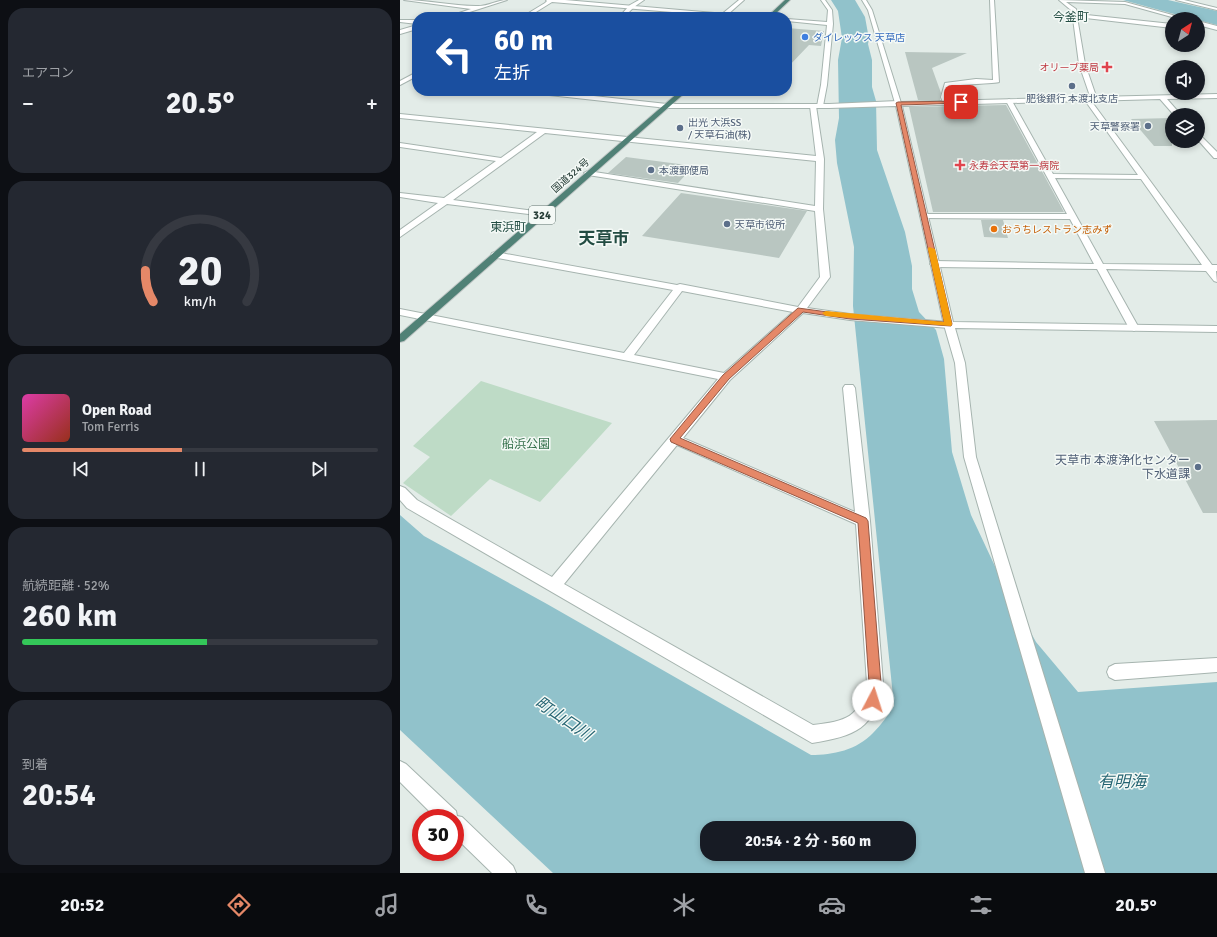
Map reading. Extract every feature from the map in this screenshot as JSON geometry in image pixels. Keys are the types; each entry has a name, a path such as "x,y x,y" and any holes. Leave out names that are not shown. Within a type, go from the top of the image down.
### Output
{"highway":[{"path":"775,12 788,0"},
{"name":"国道324号","path":"400,339 678,96"}],"street":[{"path":"406,0 478,8"},
{"path":"465,12 505,0"},
{"path":"533,12 548,4 549,0 556,0 693,12"},
{"path":"626,12 642,0"},
{"path":"728,12 742,0"},
{"path":"554,586 726,377 801,310 825,277 819,209 820,159 816,106 824,85 830,24 830,10 823,0"},
{"path":"864,0 870,10 898,103 949,324 960,363 970,458 1095,873"},
{"path":"945,102 944,97 947,84 976,81 996,82 992,0"},
{"path":"1062,0 1074,10 1082,64 1091,99 1143,177 1213,267 1217,279"},
{"path":"1062,0 1125,3 1165,14"},
{"path":"1178,0 1217,9"},
{"path":"1075,15 1165,25"},
{"path":"792,20 830,24"},
{"path":"400,21 412,22"},
{"path":"1205,25 1217,29"},
{"path":"400,32 412,28"},
{"path":"1205,28 1217,29"},
{"path":"400,76 410,78"},
{"path":"400,83 410,78"},
{"path":"581,96 667,106 829,106 898,103 1217,96"},
{"path":"1161,97 1171,108"},
{"path":"1009,101 1134,328"},
{"path":"400,116 543,131 629,138 820,159"},
{"path":"400,234 543,131"},
{"path":"1205,143 1217,156"},
{"path":"400,146 503,160"},
{"path":"588,174 819,209"},
{"path":"1050,176 1143,177"},
{"path":"400,195 542,214"},
{"path":"924,216 1073,217"},
{"path":"495,255 680,287 801,310 850,317 935,324 1217,329"},
{"path":"935,264 1213,267"},
{"path":"627,357 680,287"},
{"path":"400,312 726,377"},
{"path":"400,491 412,504 812,734 832,732 851,725 864,715 873,700 875,683 863,521 849,388"},
{"path":"674,439 863,521"},
{"path":"1116,672 1217,665"},
{"path":"400,770 440,809"},
{"path":"464,833 506,873"}],"green space":[{"name":"船浜公園","path":"481,381 612,423 540,502 490,479 451,516 403,483 430,457 413,446"}],"water":[{"path":"831,0 855,0 865,17 869,39 868,44 872,60 872,87 876,101 877,150 905,232 912,266 912,289 919,312 936,330 944,359 952,452 971,515 1000,577 1036,642 1078,692 1217,682 1217,873 553,873 400,730 400,515 424,536 547,604 811,755 836,753 860,744 876,730 894,706 853,306 854,247 837,163 835,140 839,118 838,60 842,38 838,11"},
{"path":"1123,0 1168,0 1217,11 1217,25 1205,22 1205,12 1166,12"}],"building":[{"name":"ダイレックス 天草店","path":"792,28 824,31 821,46 809,45 792,63"},
{"path":"905,52 967,53 932,68 941,93 940,100 918,100"},
{"name":"永寿会天草第一病院","path":"1006,105 1064,212 933,212 909,107"},
{"path":"1165,118 1165,146 1154,146 1131,119"},
{"name":"本渡郵便局","path":"626,157 694,166 678,183 608,173"},
{"name":"天草市役所","path":"681,193 807,211 779,258 642,236"},
{"name":"おうちレストラン志みず","path":"981,220 1003,220 1008,238 984,237"},
{"name":"天草市 本渡浄化センター 下水道課","path":"1217,420 1217,513 1203,513 1154,421"}],"slow traffic":[{"path":"826,313 850,317 949,324 931,249"}],"place":[{"name":"ダイレックス 天草店","path":"805,37"},
{"name":"オリーブ薬局","path":"1107,67"},
{"name":"肥後銀行 本渡北支店","path":"1072,86"},
{"name":"天草警察署","path":"1148,126"},
{"name":"出光 大浜SS / 天草石油(株)","path":"680,128"},
{"name":"永寿会天草第一病院","path":"960,165"},
{"name":"本渡郵便局","path":"651,170"},
{"name":"天草市役所","path":"727,224"},
{"name":"おうちレストラン志みず","path":"994,229"},
{"name":"天草市 本渡浄化センター 下水道課","path":"1198,467"}],"district":[{"name":"今釜町","path":"1071,17"},
{"name":"東浜町","path":"508,227"},
{"name":"天草市","path":"604,238"}],"route":[{"path":"873,700 875,683 863,521 674,439 726,377 801,310 850,317 949,324 898,103 961,102"}],"water label":[{"name":"町山口川","path":"564,718"},
{"name":"有明海","path":"1122,781"}]}
